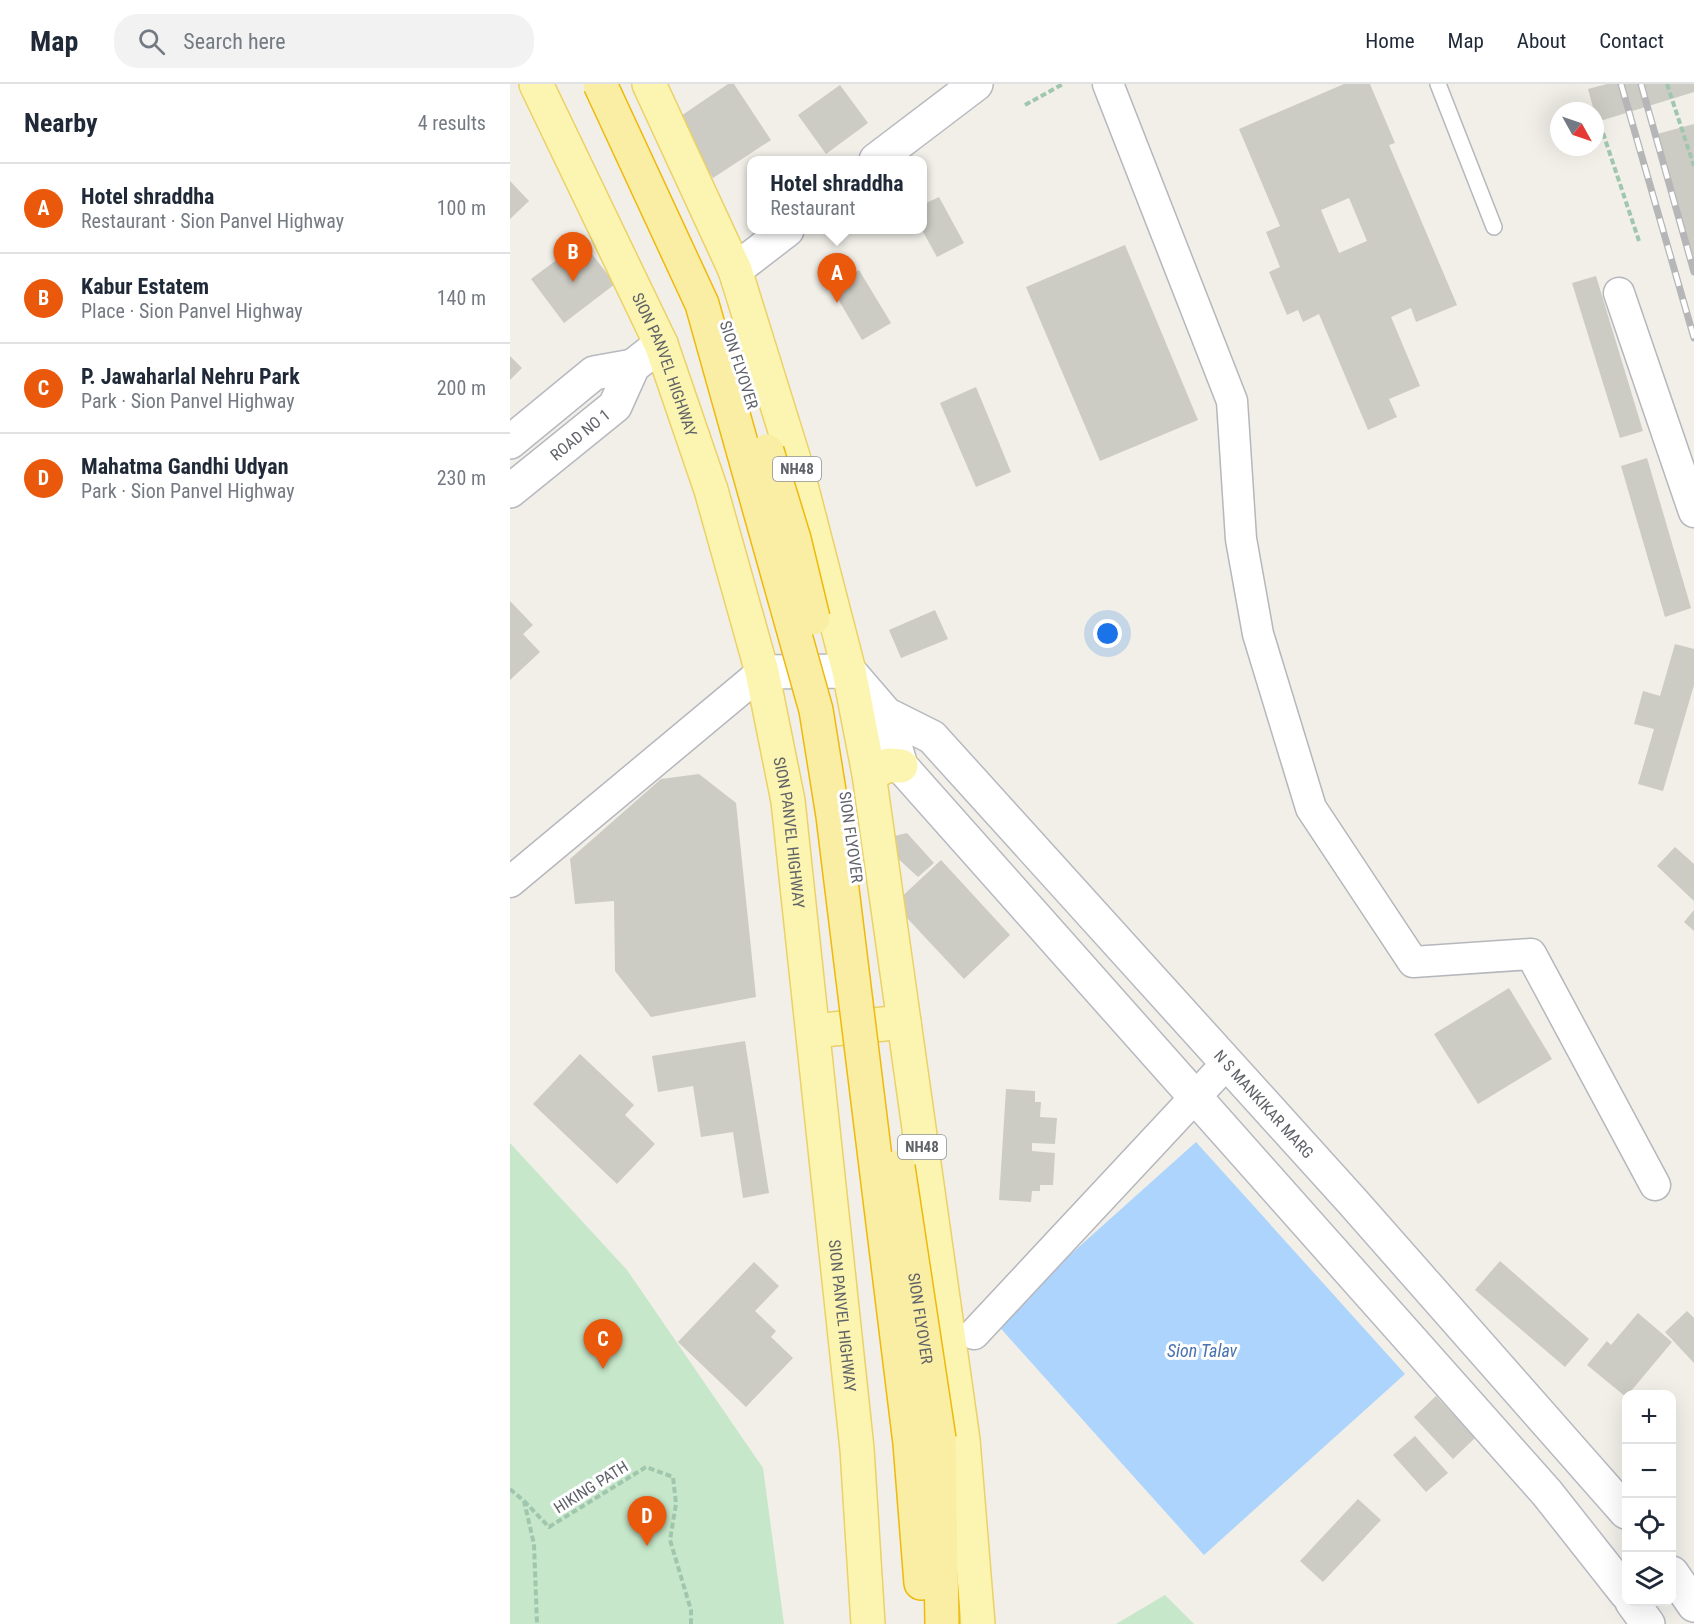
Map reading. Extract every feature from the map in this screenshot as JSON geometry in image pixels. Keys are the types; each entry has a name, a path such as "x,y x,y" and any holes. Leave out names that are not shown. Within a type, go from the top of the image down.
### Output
{"highway":[{"name":"SION FLYOVER","path":"600,84 702,304 816,710 833,816 910,1443 924,1624"},
{"name":"SION FLYOVER","path":"616,84 645,142 729,328 794,539 834,711 939,1439 942,1624"}],"main road":[{"name":"SION PANVEL HIGHWAY","path":"536,84 661,344 711,490 762,672 788,801 857,1449 868,1624"},
{"name":"NH48","path":"648,84 735,270 796,466 849,671 869,774 963,1440 978,1624"},
{"path":"881,156 976,84"},
{"path":"735,270 782,234"},
{"name":"ROAD NO 1","path":"510,491 615,406 633,366 661,344"},
{"name":"ROAD NO 1","path":"510,442 594,373 633,366"},
{"path":"762,672 849,671"},
{"name":"N S MANKIKAR MARG","path":"849,671 886,714 932,737 1583,1460 1622,1507"},
{"name":"N S MANKIKAR MARG","path":"886,714 901,766 1547,1493 1622,1588"},
{"path":"869,774 889,765 901,766"},
{"path":"813,1031 904,1022"},
{"path":"1547,1493 1583,1460"},
{"path":"1676,1580 1694,1605"},
{"path":"1635,1606 1648,1624"}],"street":[{"path":"1108,84 1232,401 1241,539 1258,634 1311,807 1413,962 1530,954 1655,1185"},
{"path":"1619,293 1694,512"},
{"path":"510,882 762,672"},
{"path":"974,1334 1227,1063"}],"lane":[{"path":"1438,84 1494,227"}],"path":[{"path":"1025,105 1063,84"},
{"path":"1667,84 1694,166"},
{"path":"1604,136 1639,242"},
{"name":"HIKING PATH","path":"524,1501 549,1527 646,1467 673,1477 676,1504 670,1540 691,1610 691,1624"},
{"path":"510,1489 524,1501 534,1545 537,1624"}],"green space":[{"path":"510,1143 627,1270 763,1468 784,1624 510,1624"},
{"path":"1165,1595 1194,1624 1116,1624"}],"water":[{"name":"Sion Talav","path":"1196,1142 1405,1374 1204,1555 995,1322"}],"building":[{"path":"728,84 734,84 771,140 713,178 675,120"},
{"path":"1344,84 1370,84 1395,143 1389,145 1457,305 1416,322 1411,308 1391,317 1420,386 1389,399 1397,417 1368,430 1319,314 1303,322 1298,310 1287,315 1269,272 1280,267 1266,232 1280,226 1239,129","holes":["1349,198 1367,241 1339,253 1321,210"]},
{"path":"1607,84 1694,84 1694,92 1604,120 1604,102 1592,102 1588,89"},
{"path":"840,85 868,123 826,154 798,115"},
{"path":"1694,124 1694,259 1693,259 1657,134"},
{"path":"510,181 529,201 510,219"},
{"path":"939,197 964,243 937,257 924,234 927,234 927,203"},
{"path":"582,241 615,284 564,323 531,279"},
{"path":"1125,245 1198,420 1100,461 1026,287"},
{"path":"859,270 891,323 862,340 831,287"},
{"path":"1596,276 1643,431 1620,438 1572,283"},
{"path":"510,356 522,368 510,380"},
{"path":"976,387 1011,472 976,487 940,403"},
{"path":"1647,458 1691,608 1665,617 1621,466"},
{"path":"510,601 533,625 523,634 540,652 510,680"},
{"path":"935,610 948,639 901,658 889,630"},
{"path":"1675,644 1694,649 1694,685 1663,791 1638,784 1654,729 1634,724 1643,691 1660,696"},
{"path":"699,774 736,803 756,997 651,1017 615,971 614,901 575,904 570,859 661,779"},
{"path":"907,833 934,863 918,877 892,853 890,837"},
{"path":"1675,847 1694,864 1694,901 1657,866"},
{"path":"941,860 1010,935 964,979 894,904"},
{"path":"1694,910 1694,931 1684,922"},
{"path":"1509,988 1552,1059 1478,1104 1434,1034"},
{"path":"745,1041 769,1193 743,1198 733,1132 701,1137 693,1086 658,1092 652,1056"},
{"path":"580,1054 634,1105 625,1115 655,1144 617,1184 533,1104"},
{"path":"1006,1089 1035,1091 1035,1102 1041,1102 1040,1117 1057,1118 1055,1144 1032,1143 1032,1151 1055,1153 1053,1185 1040,1185 1040,1191 1032,1191 1031,1202 999,1200"},
{"path":"1500,1261 1589,1339 1565,1367 1475,1290"},
{"path":"754,1262 779,1286 755,1311 776,1331 771,1337 793,1358 746,1407 678,1342"},
{"path":"1687,1311 1694,1318 1694,1363 1665,1332"},
{"path":"1638,1313 1672,1342 1632,1390 1622,1390 1622,1394 1587,1365 1607,1341 1611,1345"},
{"path":"1436,1396 1475,1438 1453,1459 1414,1417"},
{"path":"1415,1436 1448,1473 1426,1492 1393,1455"},
{"path":"1358,1499 1381,1520 1323,1582 1300,1561"}],"railway":[{"path":"1621,84 1694,338"},
{"path":"1641,84 1694,272"}],"place":[{"name":"Kabur Estatem","path":"573,282"},
{"name":"Hotel shraddha","path":"837,303"},
{"name":"P. Jawaharlal Nehru Park","path":"603,1369"},
{"name":"Mahatma Gandhi Udyan","path":"647,1546"}]}
